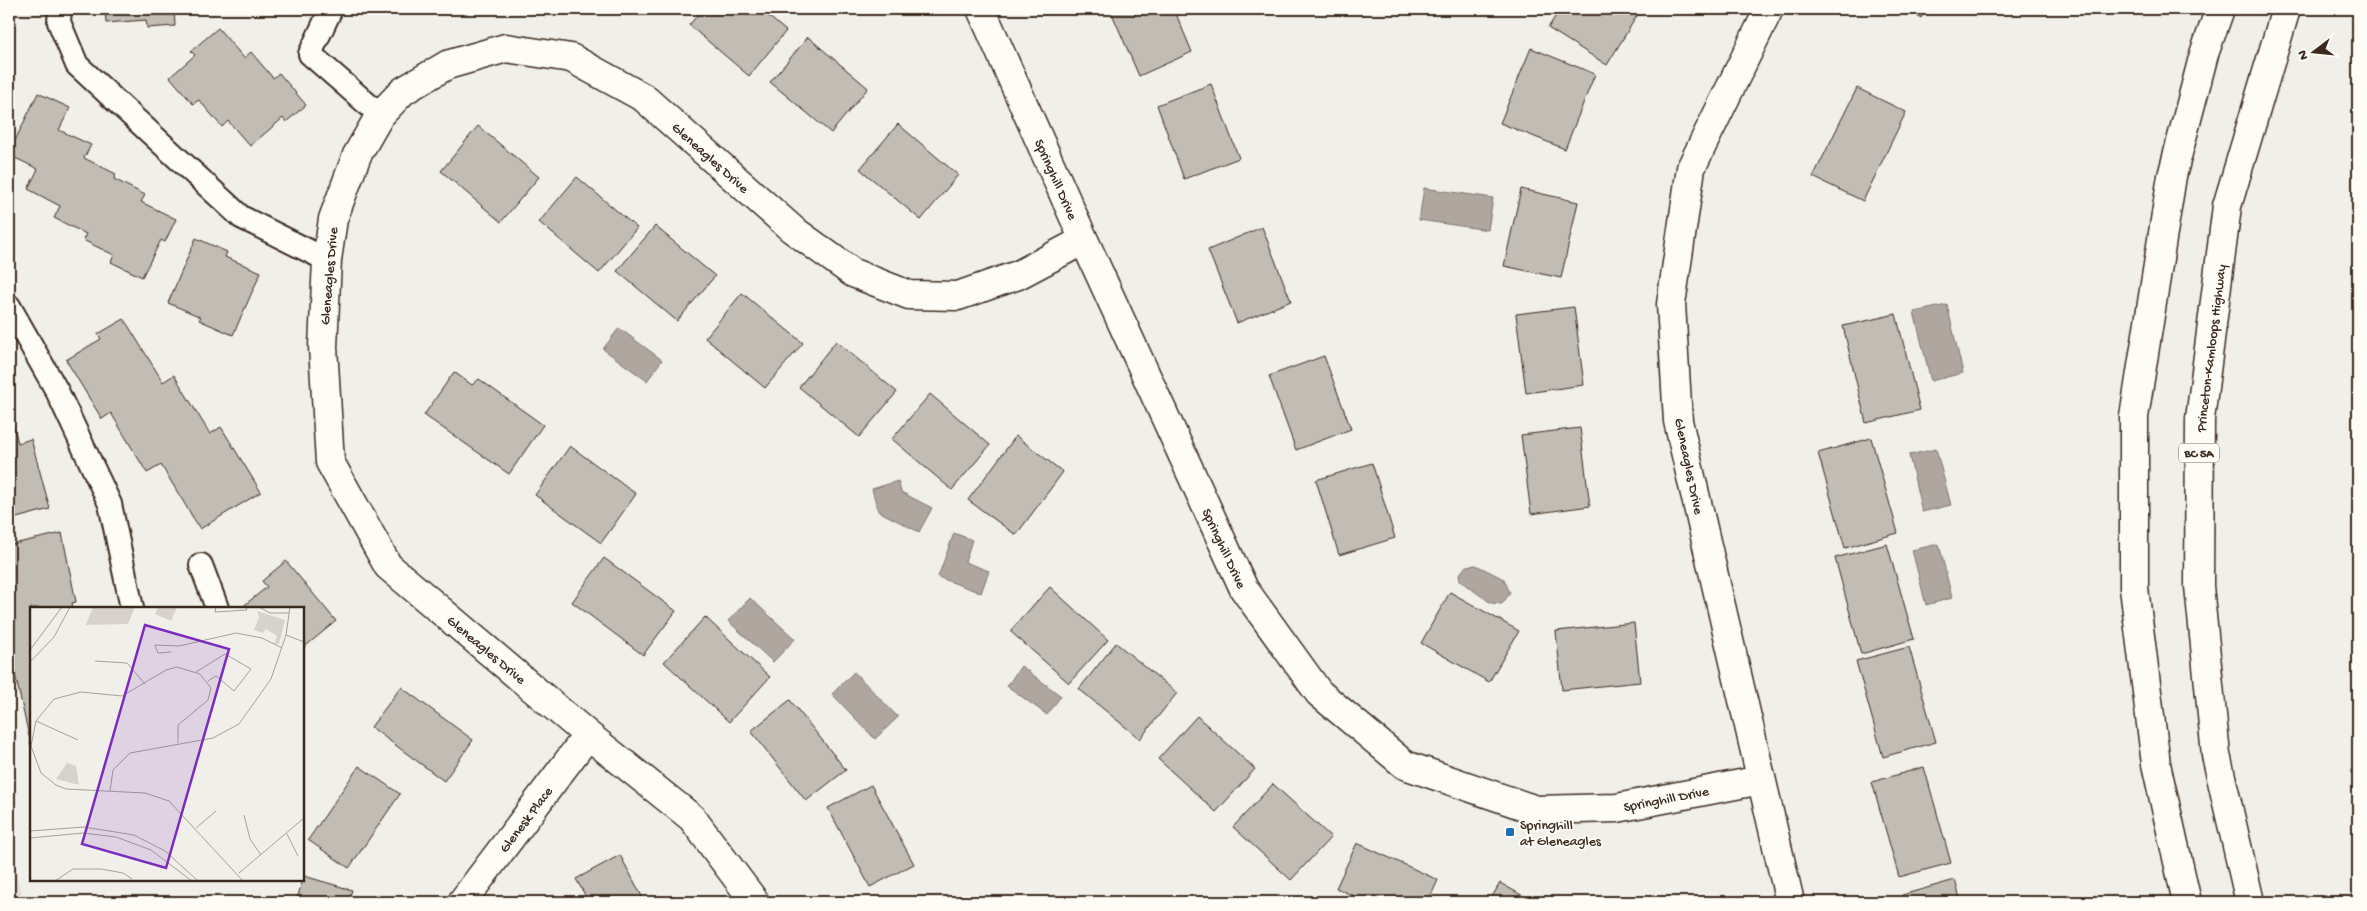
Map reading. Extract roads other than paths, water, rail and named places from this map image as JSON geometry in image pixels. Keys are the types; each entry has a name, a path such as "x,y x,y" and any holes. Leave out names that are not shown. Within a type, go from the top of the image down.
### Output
{"street":[{"name":"Springhill Drive","path":"981,9 1084,240 1244,589 1319,693 1405,765 1536,810 1617,808 1761,780"},
{"name":"Gleneagles Drive","path":"1769,9 1691,168 1671,304 1678,421 1790,902"},
{"path":"2187,902 2156,764 2134,588 2134,417 2172,176 2204,54 2220,9"},
{"name":"Princeton-Kamloops Highway","path":"2250,902 2216,755 2199,586 2200,419 2227,206 2286,9"},
{"name":"Gleneagles Drive","path":"755,902 692,818 588,735 388,566 330,462 323,346 327,260 333,219 357,155 380,115 403,91 447,65 506,48 571,58 644,98 792,229 853,273 909,295 958,296 1018,275 1084,240"},
{"name":"Glenesk Place","path":"462,902 588,735"}],"lane":[{"path":"60,9 59,22 77,65 242,217 327,260"},
{"path":"331,9 310,54 380,115"},
{"path":"9,306 57,391 110,504 132,607"},
{"path":"201,565 217,607"}],"place":[{"name":"Springhill at Gleneagles","path":"1510,832"}]}
